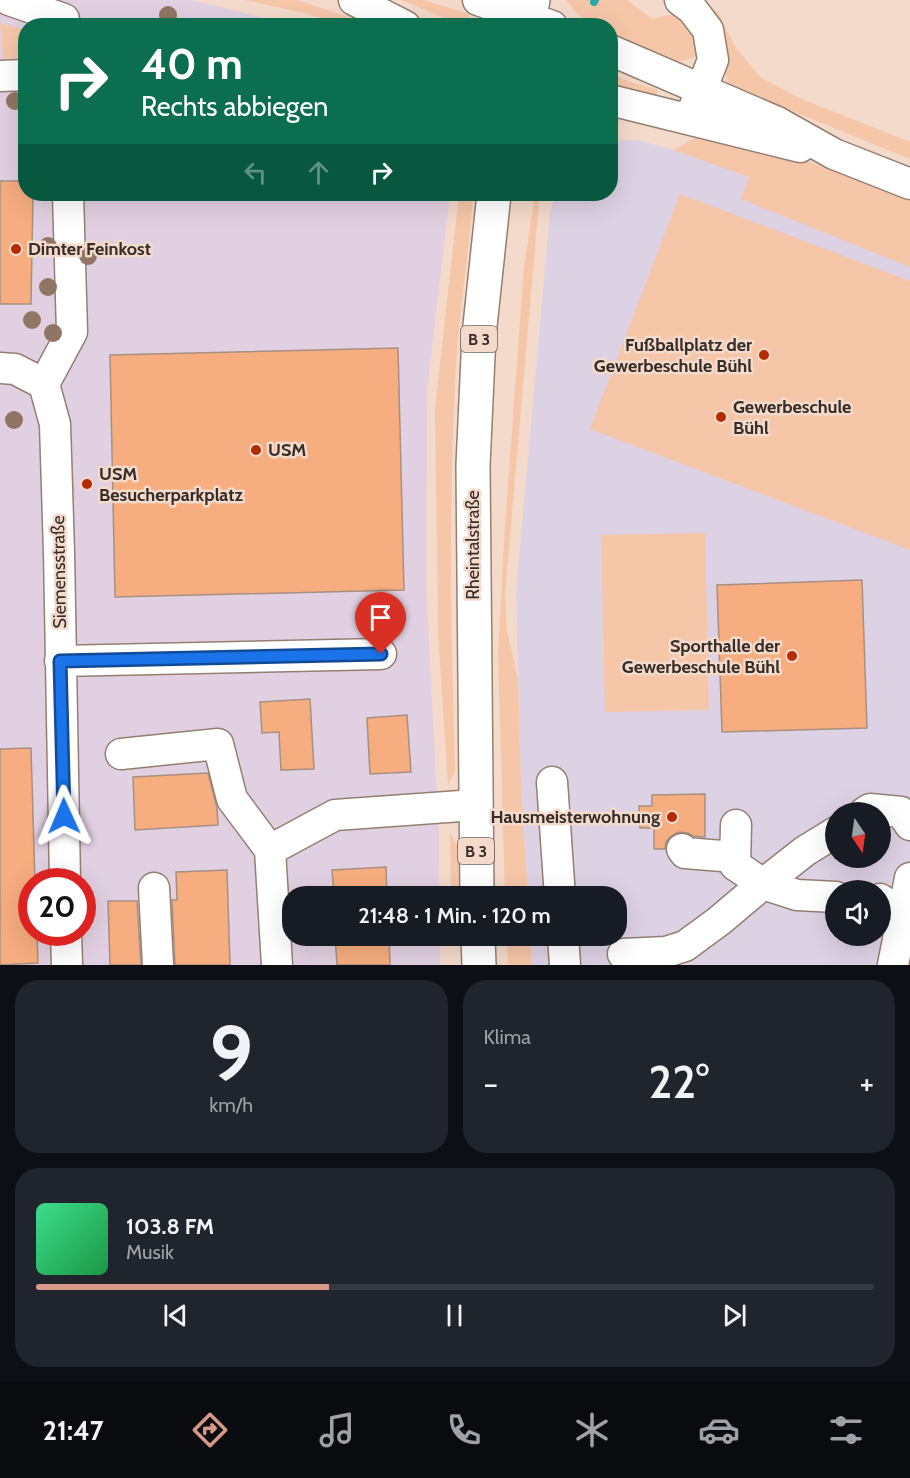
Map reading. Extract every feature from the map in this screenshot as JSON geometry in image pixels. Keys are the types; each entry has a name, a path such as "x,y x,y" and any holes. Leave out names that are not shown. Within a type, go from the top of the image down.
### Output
{"main road":[{"name":"Rheintalstraße","path":"477,886 473,465 479,335 498,201"},
{"path":"478,946 479,965"}],"street":[{"path":"9,0 61,18"},
{"path":"354,0 388,18"},
{"path":"478,0 535,17"},
{"path":"680,0 692,9 708,30 713,60 690,119"},
{"path":"618,53 777,122 834,154 910,184"},
{"path":"0,76 18,75"},
{"path":"618,104 834,154"},
{"path":"0,368 15,369 44,384 72,332 68,201"},
{"name":"Siemensstraße","path":"44,384 55,424 65,868"},
{"path":"60,661 381,654"},
{"path":"121,754 218,744 232,799 270,850 277,965"},
{"path":"552,782 559,886"},
{"path":"270,850 335,815 475,805"},
{"path":"891,811 901,812 910,825"},
{"path":"736,825 735,865 763,884 796,895 825,896"},
{"path":"623,954 666,952 689,956 719,921 805,851 825,839"},
{"path":"682,849 686,854 735,857"},
{"path":"893,965 892,907 910,878"},
{"path":"154,888 159,965"},
{"path":"66,946 67,965"},
{"path":"564,946 565,965"}],"shaded area":[{"path":"0,0 192,0 264,18 18,18 18,201 449,201 427,391 426,586 439,834 439,886 282,886 282,946 440,946 440,965 0,965"},
{"path":"245,0 297,0 351,18 321,18"},
{"path":"401,0 423,0 470,14 468,18 444,18"},
{"path":"566,0 627,0 652,19 678,13 688,19 700,48 695,57 675,63 618,35 618,18 583,18"},
{"path":"703,2 718,12 734,45 760,77 799,98 910,142 910,159 728,85 721,49"},
{"path":"0,23 18,28 18,58 3,59"},
{"path":"618,77 658,90 655,99 618,87"},
{"path":"718,135 757,144 910,197 910,267 741,199 749,177 673,150 697,137"},
{"name":"Gewerbeschule Bühl","path":"637,140 688,154 910,242 910,965 532,965 531,946 627,946 627,886 527,886 521,785 516,592 550,212 554,201 618,201 618,141"},
{"name":"Fußballplatz der Gewerbeschule Bühl","path":"680,194 910,281 910,550 590,429"},
{"path":"458,201 473,201 457,344 453,417 451,568 455,771 448,786 438,631 435,408"},
{"path":"534,201 539,201 505,594 507,631 518,680 527,886 505,886 498,653 524,267"},
{"path":"705,533 709,710 605,712 601,535"},
{"path":"450,833 458,847 459,886 451,886"},
{"path":"507,946 531,946 532,965 508,965"}],"building":[{"name":"Dimter Feinkost","path":"0,181 18,181 18,201 33,201 31,304 0,304"},
{"name":"USM","path":"398,348 404,590 115,597 110,355"},
{"name":"Sporthalle der Gewerbeschule Bühl","path":"862,580 867,728 722,732 717,585"},
{"path":"310,699 314,769 281,770 279,732 262,733 260,702"},
{"path":"407,715 411,772 370,774 367,718"},
{"path":"31,748 35,868 18,868 18,946 37,946 38,963 0,965 0,749"},
{"path":"208,773 217,808 218,825 135,830 133,777"},
{"name":"Hausmeisterwohnung","path":"705,794 705,837 679,832 666,842 665,849 654,849 654,828 640,828 639,806 652,806 652,795"},
{"path":"386,867 387,886 333,886 332,870"},
{"path":"227,870 230,965 175,965 172,900 177,900 176,872"},
{"path":"108,901 137,901 141,965 110,965"},
{"path":"336,946 389,946 390,965 337,965"}],"place":[{"name":"Dimter Feinkost","path":"16,249"},
{"name":"Fußballplatz der Gewerbeschule Bühl","path":"764,355"},
{"name":"Gewerbeschule Bühl","path":"721,417"},
{"name":"USM","path":"256,450"},
{"name":"USM Besucherparkplatz","path":"87,484"},
{"name":"Sporthalle der Gewerbeschule Bühl","path":"792,656"},
{"name":"Hausmeisterwohnung","path":"672,817"}],"route":[{"path":"64,816 60,661 381,654"}]}
